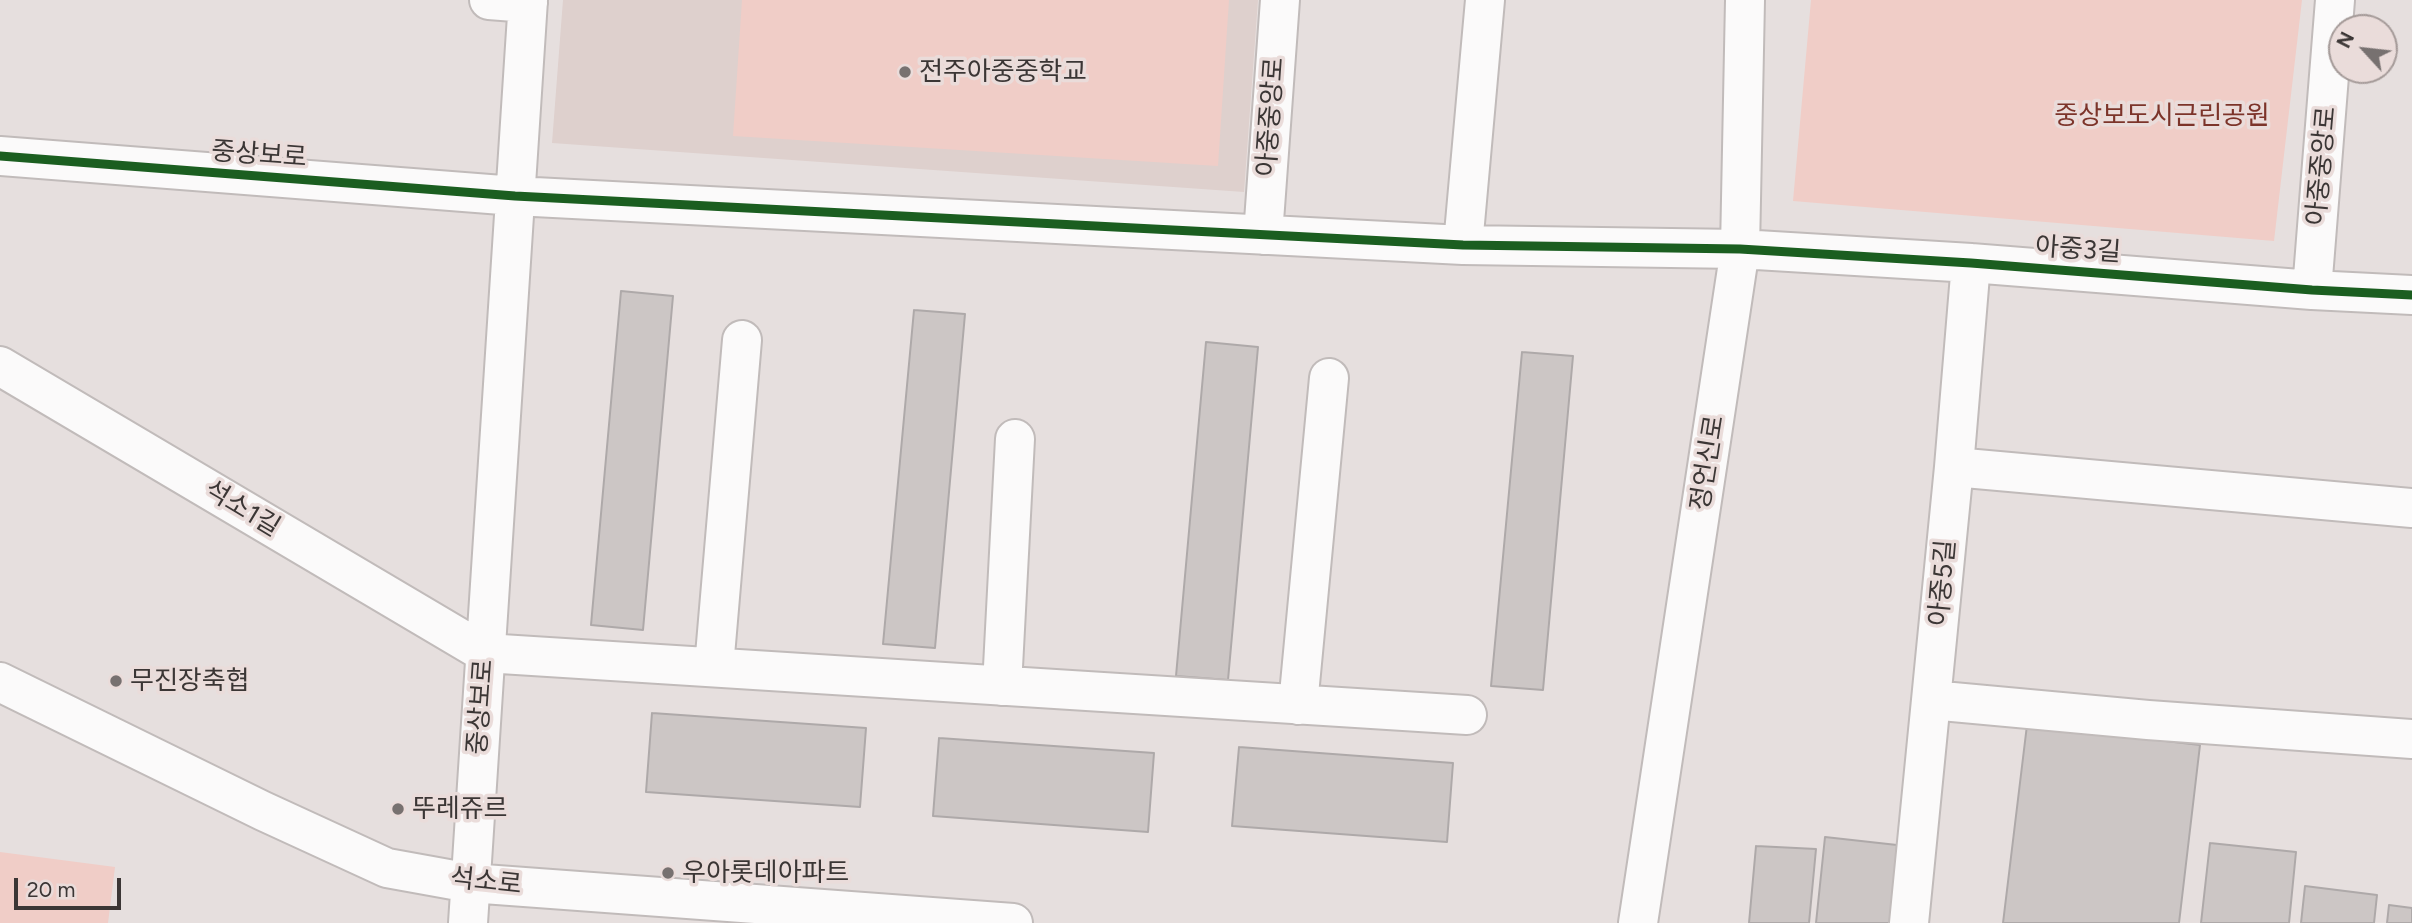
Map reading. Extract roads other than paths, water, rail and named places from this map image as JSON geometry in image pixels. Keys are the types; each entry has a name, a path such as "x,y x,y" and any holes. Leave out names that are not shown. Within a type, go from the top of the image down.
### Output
{"street":[{"path":"489,0 528,1"},
{"name":"아중중앙로","path":"1263,235 1280,0"},
{"path":"1463,245 1485,0"},
{"name":"정언신로","path":"1638,923 1740,249 1745,0"},
{"name":"아중중앙로","path":"2312,290 2335,0"},
{"name":"중상보로","path":"468,923 528,1"},
{"name":"중상보로","path":"0,156 515,196"},
{"name":"아중3길","path":"515,196 1463,245 1740,249 2412,295"},
{"name":"아중5길","path":"1909,923 1954,467 1970,263"},
{"path":"714,667 742,340"},
{"name":"석소1길","path":"0,366 485,653"},
{"path":"1298,705 1329,378"},
{"path":"1002,685 1015,439"},
{"path":"1954,467 2412,508"},
{"path":"485,653 1467,715"},
{"name":"석소로","path":"0,682 263,811 387,868 470,883 1013,923"},
{"path":"1931,700 2412,739"}],"place":[{"name":"전주아중중학교","path":"905,72"},
{"name":"무진장축협","path":"116,681"},
{"name":"뚜레쥬르","path":"398,809"},
{"name":"우아롯데아파트","path":"668,873"}],"park label":[{"name":"중상보도시근린공원","path":"2162,116"}]}
